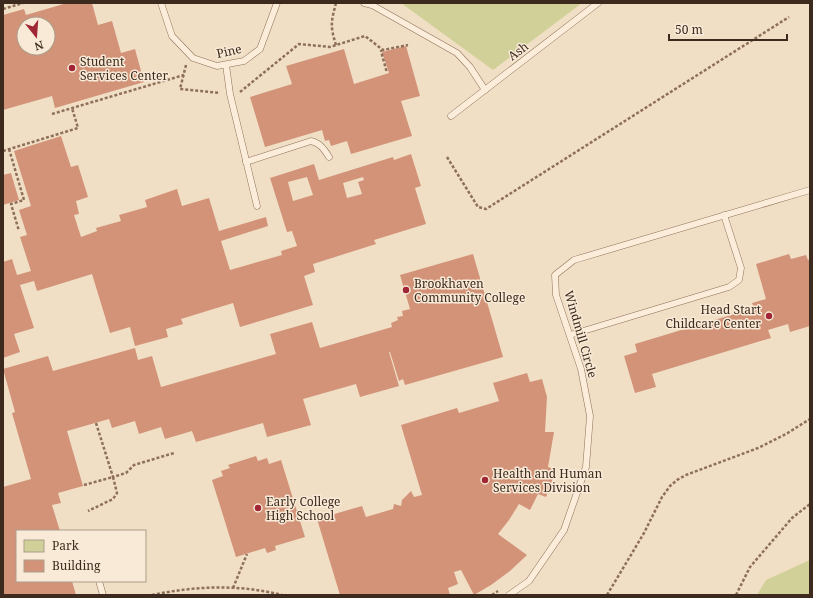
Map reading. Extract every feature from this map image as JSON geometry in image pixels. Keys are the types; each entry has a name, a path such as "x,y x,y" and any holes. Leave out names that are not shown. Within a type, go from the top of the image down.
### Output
{"lane":[{"name":"Pine","path":"161,3 172,36 193,58 217,66 244,61 260,49 276,3"},
{"path":"364,3 372,5 457,53 470,67 485,90"},
{"name":"Ash","path":"451,116 598,3"},
{"path":"226,65 230,94 257,206"},
{"path":"246,162 311,141 318,143 324,148 329,157"},
{"name":"Windmill Circle","path":"508,595 529,581 564,530 586,466 590,416 581,369 556,295 555,275 574,260 810,190"},
{"path":"570,335 729,287 739,280 740,268 724,215"},
{"path":"98,582 103,595"}],"path":[{"path":"3,9 23,3"},
{"path":"336,3 331,22 336,45"},
{"path":"446,158 478,207 486,209 789,17"},
{"path":"230,94 238,93 299,44 330,47 365,36 383,50 408,45"},
{"path":"383,50 381,50 388,74"},
{"path":"52,114 184,74"},
{"path":"3,151 78,128 72,108"},
{"path":"9,149 24,200 11,204 19,231"},
{"path":"607,595 644,534 662,497 670,486 677,480 686,476 758,448 786,434 810,418"},
{"path":"88,511 113,499 117,493 96,423"},
{"path":"84,485 126,473 134,465 174,453"},
{"path":"736,595 750,567 792,518 810,504"},
{"path":"233,588 247,554"},
{"path":"152,595 190,589 233,588 266,591 282,595"},
{"path":"492,595 502,589"}],"green space":[{"path":"401,3 582,3 493,70"},
{"path":"810,560 810,595 757,595 766,580"}],"building":[{"name":"Student Services Center","path":"67,3 92,3 98,25 112,21 121,53 135,49 144,82 55,108 52,96 3,110 3,15 24,9 26,15"},
{"path":"406,46 420,96 401,101 412,136 351,154 347,141 331,146 329,140 325,141 322,130 265,147 250,97 292,84 286,66 344,49 354,84 389,73 382,52"},
{"path":"61,136 71,167 78,165 88,197 76,201 79,214 74,215 81,237 97,231 96,228 121,221 119,215 147,207 145,200 177,189 182,206 209,198 219,231 266,217 268,226 221,241 230,270 282,255 281,251 297,246 292,231 287,232 270,178 314,164 319,180 393,157 394,160 411,154 421,186 415,188 426,224 374,240 376,244 313,264 315,272 304,276 313,305 240,327 233,303 181,319 183,324 166,329 168,337 135,346 130,327 110,333 92,274 37,291 34,281 20,285 34,328 14,334 20,352 3,358 3,262 12,259 17,275 31,271 20,237 27,235 19,210 31,206 14,151","holes":["307,177 313,195 293,201 288,182","363,177 364,180 358,182 362,194 347,198 343,183"]},
{"path":"11,173 19,200 3,205 3,175"},
{"path":"473,254 503,357 405,385 403,379 399,381 389,352 399,386 360,397 356,384 303,399 311,425 267,437 263,423 196,442 192,431 165,439 161,427 139,434 135,421 112,428 109,419 67,431 83,486 58,493 61,503 52,505 60,530 16,530 16,582 72,582 76,595 3,595 3,487 31,479 12,413 15,412 3,369 48,356 53,371 135,348 138,360 152,356 161,387 276,354 270,334 312,322 320,348 392,327 391,323 398,320 397,317 403,316 402,311 410,309 400,275"},
{"name":"Head Start Childcare Center","path":"789,254 791,259 806,255 808,260 810,259 810,326 790,332 788,324 768,330 771,338 652,374 656,387 635,393 624,356 637,352 635,344 754,308 752,303 766,299 756,264"},
{"name":"Health and Human Services Division","path":"527,373 530,382 542,379 547,397 545,432 554,432 548,467 556,470 546,497 538,494 530,510 519,504 498,534 527,555 510,571 474,595 461,570 454,572 458,584 448,588 450,595 340,595 317,519 362,506 366,517 393,509 394,504 401,506 402,500 411,491 414,497 422,495 401,425 457,408 459,413 499,401 493,383"},
{"name":"Early College High School","path":"256,456 258,461 267,458 269,464 281,460 305,537 275,546 276,550 267,553 265,548 236,557 212,480 223,476 221,471 230,468 228,465"}],"place":[{"name":"Student Services Center","path":"72,68"},
{"name":"Brookhaven Community College","path":"406,290"},
{"name":"Head Start Childcare Center","path":"769,316"},
{"name":"Health and Human Services Division","path":"485,480"},
{"name":"Early College High School","path":"258,508"}]}
